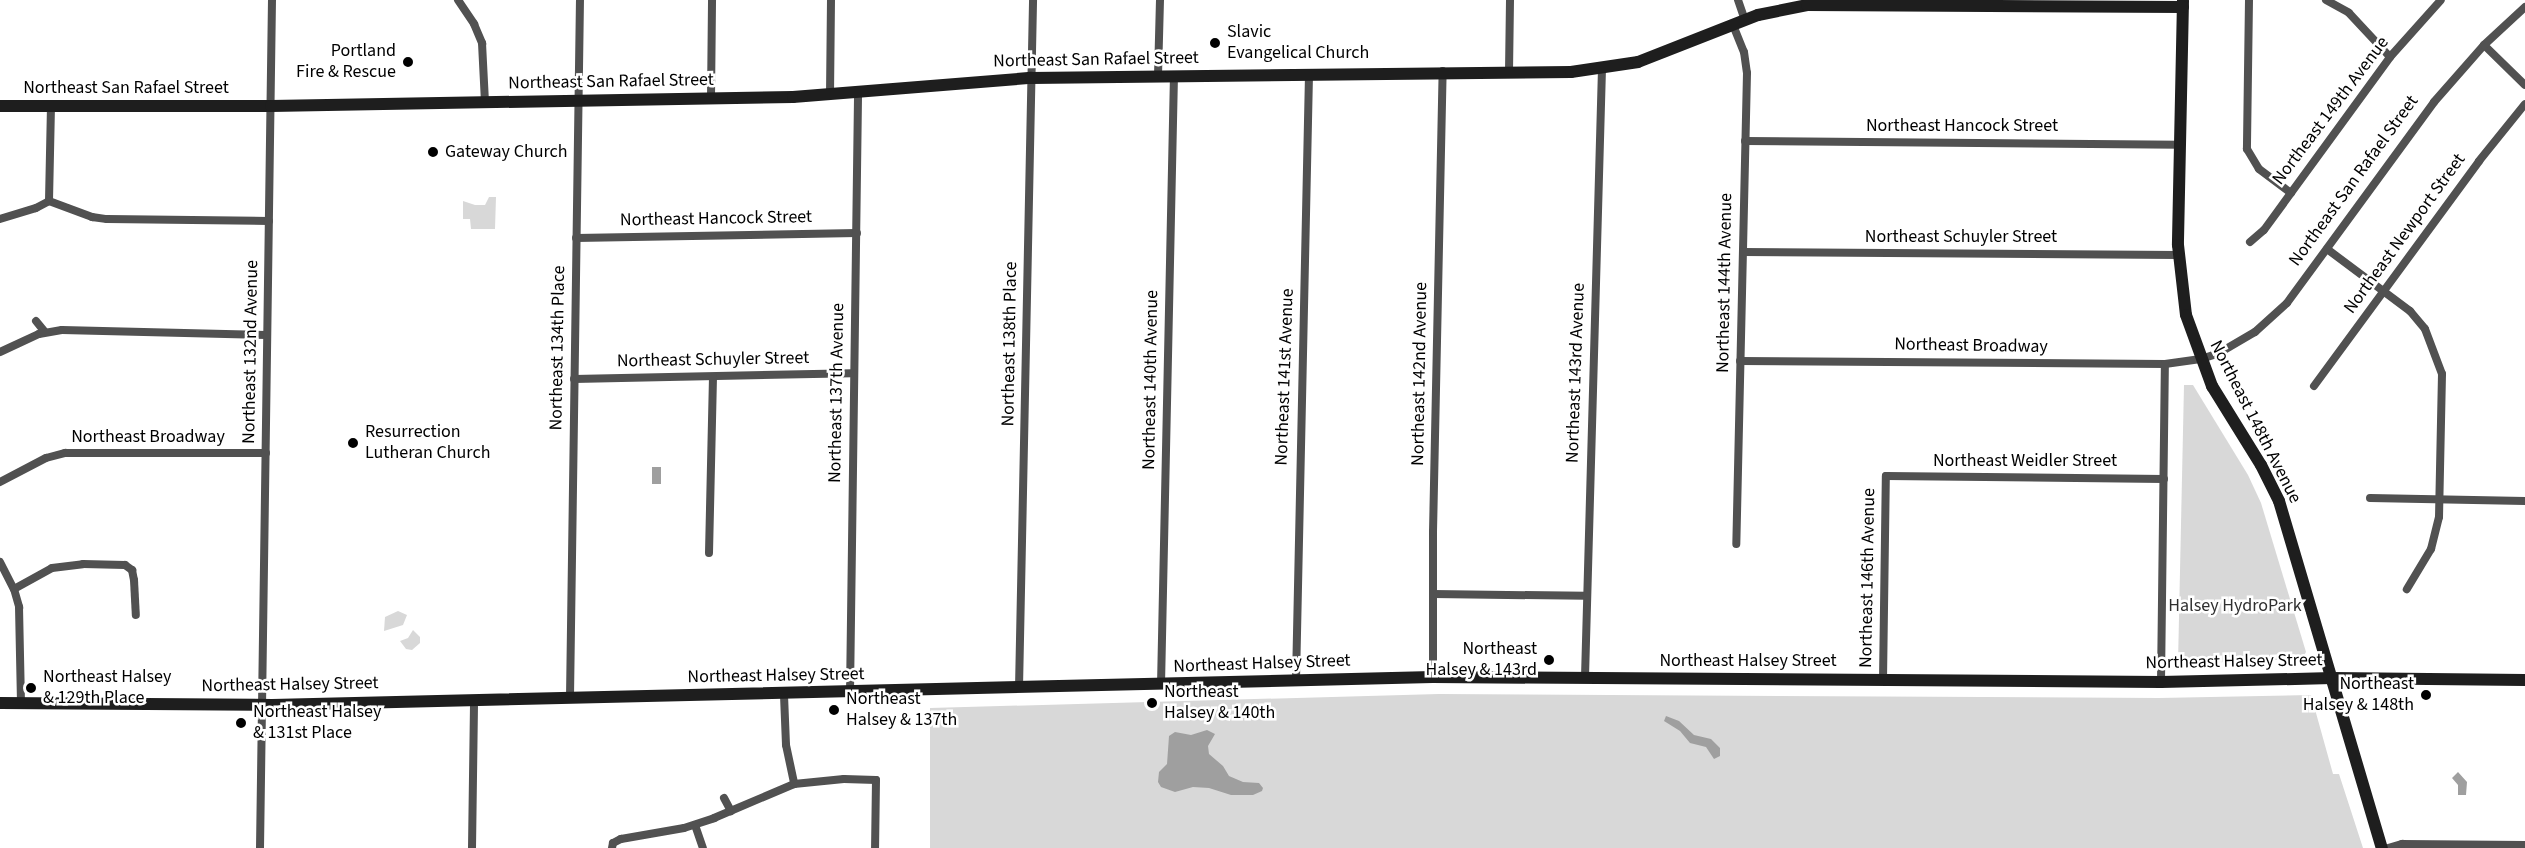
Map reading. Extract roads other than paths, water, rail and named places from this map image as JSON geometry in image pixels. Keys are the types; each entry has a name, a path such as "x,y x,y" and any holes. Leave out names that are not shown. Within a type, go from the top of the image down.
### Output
{"main road":[{"name":"Northeast San Rafael Street","path":"0,106 271,106 711,98 858,94 1031,78 1602,69 1645,60 1739,22 1781,9 1828,4 2183,3"},
{"name":"Northeast 148th Avenue","path":"2183,3 2178,255 2186,315 2200,359 2218,398 2262,465 2279,501 2382,848"},
{"name":"Northeast Halsey Street","path":"0,703 262,705 570,697 784,695 1433,677 2161,682 2332,678 2525,680"}],"street":[{"name":"Northeast 132nd Avenue","path":"260,848 272,0"},
{"path":"458,0 468,11 482,43 485,102"},
{"name":"Northeast 134th Place","path":"570,697 580,0"},
{"path":"711,98 712,0"},
{"path":"830,95 831,0"},
{"name":"Northeast 138th Place","path":"1019,688 1033,0"},
{"path":"1158,76 1160,0"},
{"path":"1509,72 1510,0"},
{"name":"Northeast 144th Avenue","path":"1736,544 1747,64 1739,22 1738,0"},
{"path":"2248,0 2247,150 2259,169 2290,193"},
{"path":"2326,0 2349,13 2390,57"},
{"name":"Northeast 149th Avenue","path":"2250,242 2264,230 2390,57 2441,0"},
{"name":"Northeast San Rafael Street","path":"2200,359 2239,342 2272,318 2327,249 2434,102 2484,45 2525,8"},
{"path":"2484,45 2525,85"},
{"name":"Northeast 143rd Avenue","path":"1585,677 1602,69"},
{"name":"Northeast 142nd Avenue","path":"1433,677 1432,594 1443,72"},
{"name":"Northeast 141st Avenue","path":"1296,680 1310,74"},
{"name":"Northeast 140th Avenue","path":"1161,685 1174,76"},
{"name":"Northeast 137th Avenue","path":"850,693 852,373 857,232 858,94"},
{"name":"Northeast Newport Street","path":"2314,386 2479,161 2525,104"},
{"path":"49,201 51,106"},
{"name":"Northeast Hancock Street","path":"1744,141 2180,145"},
{"path":"0,219 36,208 49,201 107,219 269,221"},
{"name":"Northeast Hancock Street","path":"576,238 857,232"},
{"path":"2327,249 2385,290 2410,311 2425,329 2442,374 2440,499 2436,533 2431,549 2407,589"},
{"name":"Northeast Schuyler Street","path":"1743,252 2178,255"},
{"path":"36,321 45,332"},
{"path":"0,352 45,332 62,330 267,335"},
{"name":"Northeast Broadway","path":"1740,361 2165,364 2200,359"},
{"path":"2161,682 2165,364"},
{"name":"Northeast Schuyler Street","path":"574,380 852,373"},
{"path":"709,553 713,376"},
{"name":"Northeast Broadway","path":"0,482 46,458 65,453 266,453"},
{"name":"Northeast Weidler Street","path":"1886,476 2164,478"},
{"name":"Northeast 146th Avenue","path":"1883,680 1886,476"},
{"path":"2370,498 2525,501"},
{"path":"0,562 14,589 20,620 21,703"},
{"path":"14,589 52,568 83,564 125,565 132,570 136,615"},
{"path":"1432,594 1586,596"},
{"path":"784,695 786,745 794,784"},
{"path":"472,848 474,699"},
{"path":"613,845 631,837 695,825 794,784 876,780 875,848"},
{"path":"724,798 731,811"},
{"path":"695,825 703,848"},
{"path":"2388,848 2402,844 2525,845"}],"place":[{"name":"Slavic Evangelical Church","path":"1215,43"},
{"name":"Portland Fire & Rescue","path":"408,62"},
{"name":"Gateway Church","path":"433,152"},
{"name":"Resurrection Lutheran Church","path":"353,443"},
{"name":"Northeast Halsey & 143rd","path":"1549,660"},
{"name":"Northeast Halsey & 129th Place","path":"31,688"},
{"name":"Northeast Halsey & 148th","path":"2426,695"},
{"name":"Northeast Halsey & 140th","path":"1152,703"},
{"name":"Northeast Halsey & 137th","path":"834,710"},
{"name":"Northeast Halsey & 131st Place","path":"241,723"}],"park label":[{"name":"Halsey HydroPark","path":"2235,606"}]}
